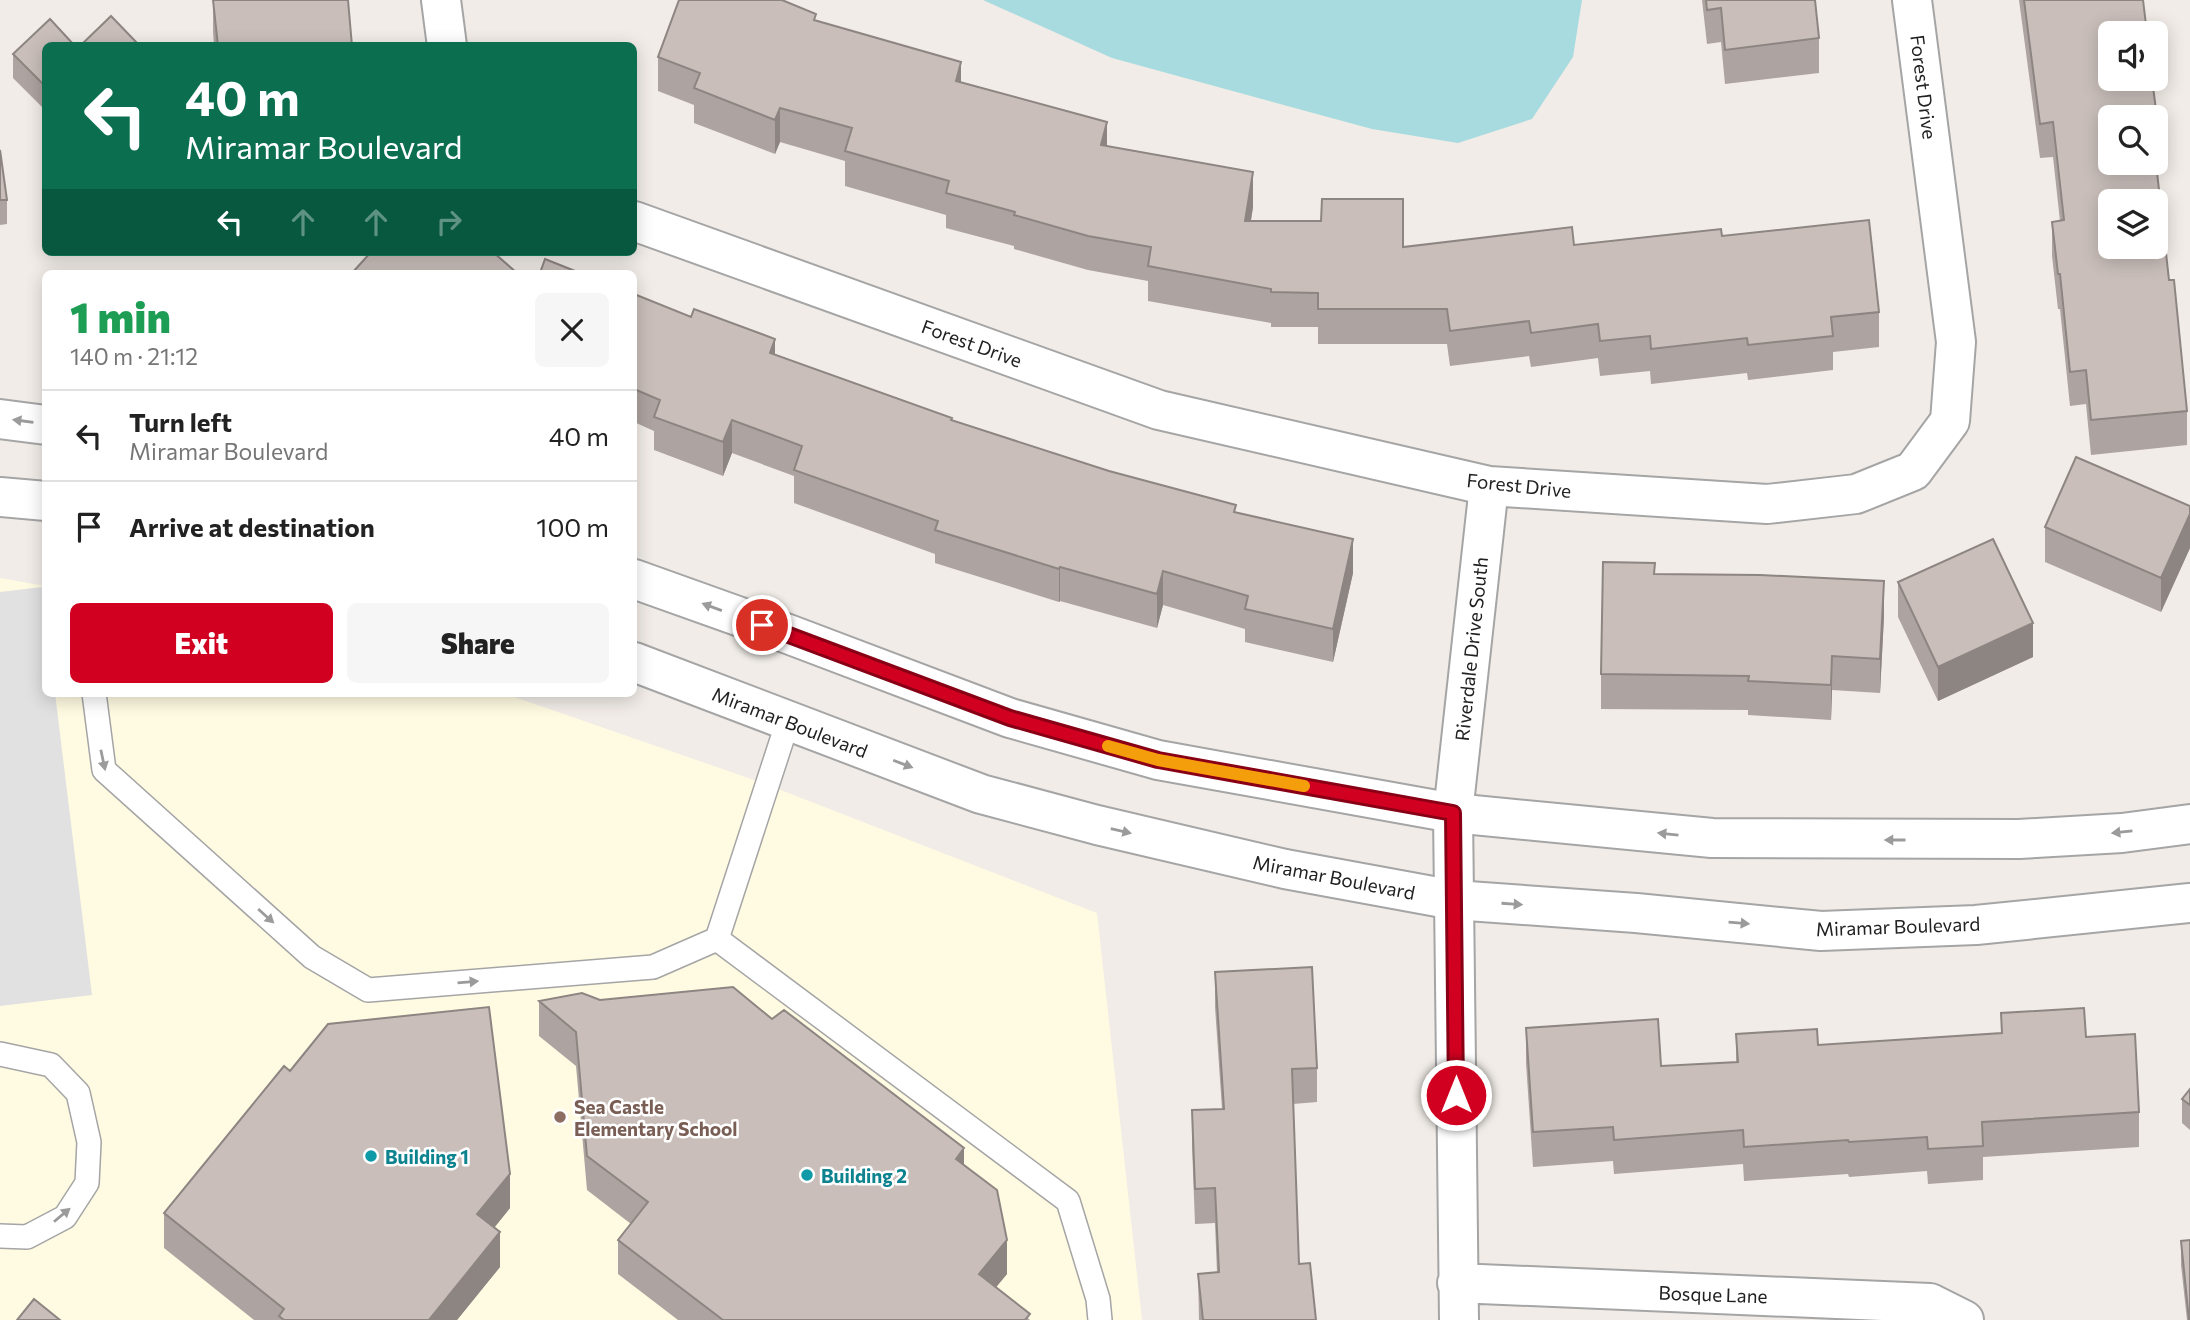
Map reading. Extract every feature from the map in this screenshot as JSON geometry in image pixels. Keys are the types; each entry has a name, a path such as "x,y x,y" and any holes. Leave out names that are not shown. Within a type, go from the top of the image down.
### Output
{"street":[{"path":"441,0 446,42"},
{"name":"Forest Drive","path":"637,221 1159,410 1489,486 1767,504 1856,494 1913,471 1950,421 1956,342 1913,0"},
{"path":"0,419 42,424"},
{"name":"Riverdale Drive South","path":"1459,1320 1453,813 1489,486"},
{"path":"0,497 42,501"},
{"path":"637,580 1023,722 1158,760 1453,813 1712,838 2019,839 2122,833 2190,824"},
{"name":"Miramar Boulevard","path":"637,663 981,794 1285,869 1454,900 1636,913 1821,931 1976,925 2190,904"},
{"name":"Bosque Lane","path":"1457,1283 1930,1303 1964,1320"}],"lane":[{"path":"95,697 104,770 312,957 368,990 653,967 717,939 788,721"},
{"path":"717,939 1068,1201 1098,1298 1100,1320"},
{"path":"0,1054 51,1065 78,1093 89,1142 88,1183 65,1217 27,1237 0,1236"}],"shaded area":[{"name":"Sea Castle Elementary School","path":"0,578 42,585 42,697 515,697 760,782 1097,913 1142,1320 0,1320"},
{"path":"42,587 42,697 55,697 92,995 0,1006 0,592"}],"water":[{"path":"983,0 1582,0 1573,57 1532,119 1458,143 1372,129 1112,58"}],"building":[{"path":"213,0 348,0 352,42 218,42"},
{"path":"679,0 782,0 816,14 814,20 961,62 956,81 1107,122 1101,145 1253,172 1245,221 1321,221 1322,199 1403,199 1403,247 1572,227 1574,245 1721,229 1722,236 1869,220 1879,312 1831,317 1833,336 1748,345 1747,338 1651,349 1650,336 1600,341 1598,324 1531,333 1529,321 1450,331 1447,309 1318,309 1318,293 1271,292 1271,289 1148,266 1151,247 1088,236 1014,215 1015,212 946,193 949,181 845,151 852,128 780,108 775,120 694,88 700,73 658,57"},
{"path":"1706,0 1815,0 1819,38 1725,50 1721,8 1707,10"},
{"path":"2024,0 2143,0 2146,21 2098,21 2098,91 2154,91 2155,105 2098,105 2098,175 2157,175 2159,189 2098,189 2098,259 2167,259 2169,280 2174,280 2187,411 2091,420 2086,370 2070,372 2052,222 2064,220 2053,122 2040,124"},
{"path":"111,16 136,42 84,42"},
{"path":"50,19 71,42 42,42 42,83 13,54"},
{"path":"0,150 7,200 0,200"},
{"path":"367,256 498,256 514,270 355,270"},
{"path":"545,259 572,270 541,270"},
{"path":"637,295 691,317 694,309 775,339 770,353 952,418 951,420 1109,471 1236,505 1234,512 1353,539 1333,629 1245,609 1248,596 1163,571 1157,594 1060,567 1059,569 935,530 938,521 794,470 802,446 732,420 723,442 654,417 660,400 637,390"},
{"path":"2076,457 2190,506 2190,514 2161,578 2045,527"},
{"path":"1993,539 2033,623 1938,667 1898,582"},
{"path":"1603,562 1655,563 1654,574 1760,575 1884,581 1880,659 1832,656 1831,685 1748,681 1749,676 1601,674"},
{"path":"1312,967 1317,1068 1292,1069 1299,1264 1310,1263 1316,1320 1203,1320 1198,1274 1219,1272 1215,1188 1195,1189 1192,1110 1224,1109 1215,972"},
{"name":"Building 2","path":"733,987 772,1019 784,1010 964,1148 956,1159 997,1190 1007,1240 979,1274 1030,1314 1025,1320 723,1320 618,1240 648,1202 587,1156 576,1032 539,1001 582,993 600,1000"},
{"name":"Building 1","path":"489,1007 510,1174 477,1214 500,1232 429,1320 284,1320 279,1316 284,1309 164,1213 284,1066 290,1071 328,1024"},
{"path":"2084,1008 2086,1037 2135,1034 2139,1112 1982,1122 1983,1146 1928,1149 1927,1137 1744,1147 1743,1130 1614,1140 1613,1127 1533,1132 1526,1028 1658,1019 1661,1066 1738,1062 1736,1034 1817,1029 1818,1045 2002,1033 2001,1013"},
{"path":"2190,1089 2190,1105 2182,1099"},
{"path":"2190,1240 2190,1320 2189,1320 2181,1241"},
{"path":"34,1299 60,1320 17,1320"}],"slow traffic":[{"path":"1108,746 1158,760 1304,786"}],"place":[{"name":"Sea Castle Elementary School","path":"560,1117"},
{"name":"Building 1","path":"371,1156"},
{"name":"Building 2","path":"807,1175"}],"route":[{"path":"762,625 1010,718 1158,760 1453,813 1456,1095"}]}
